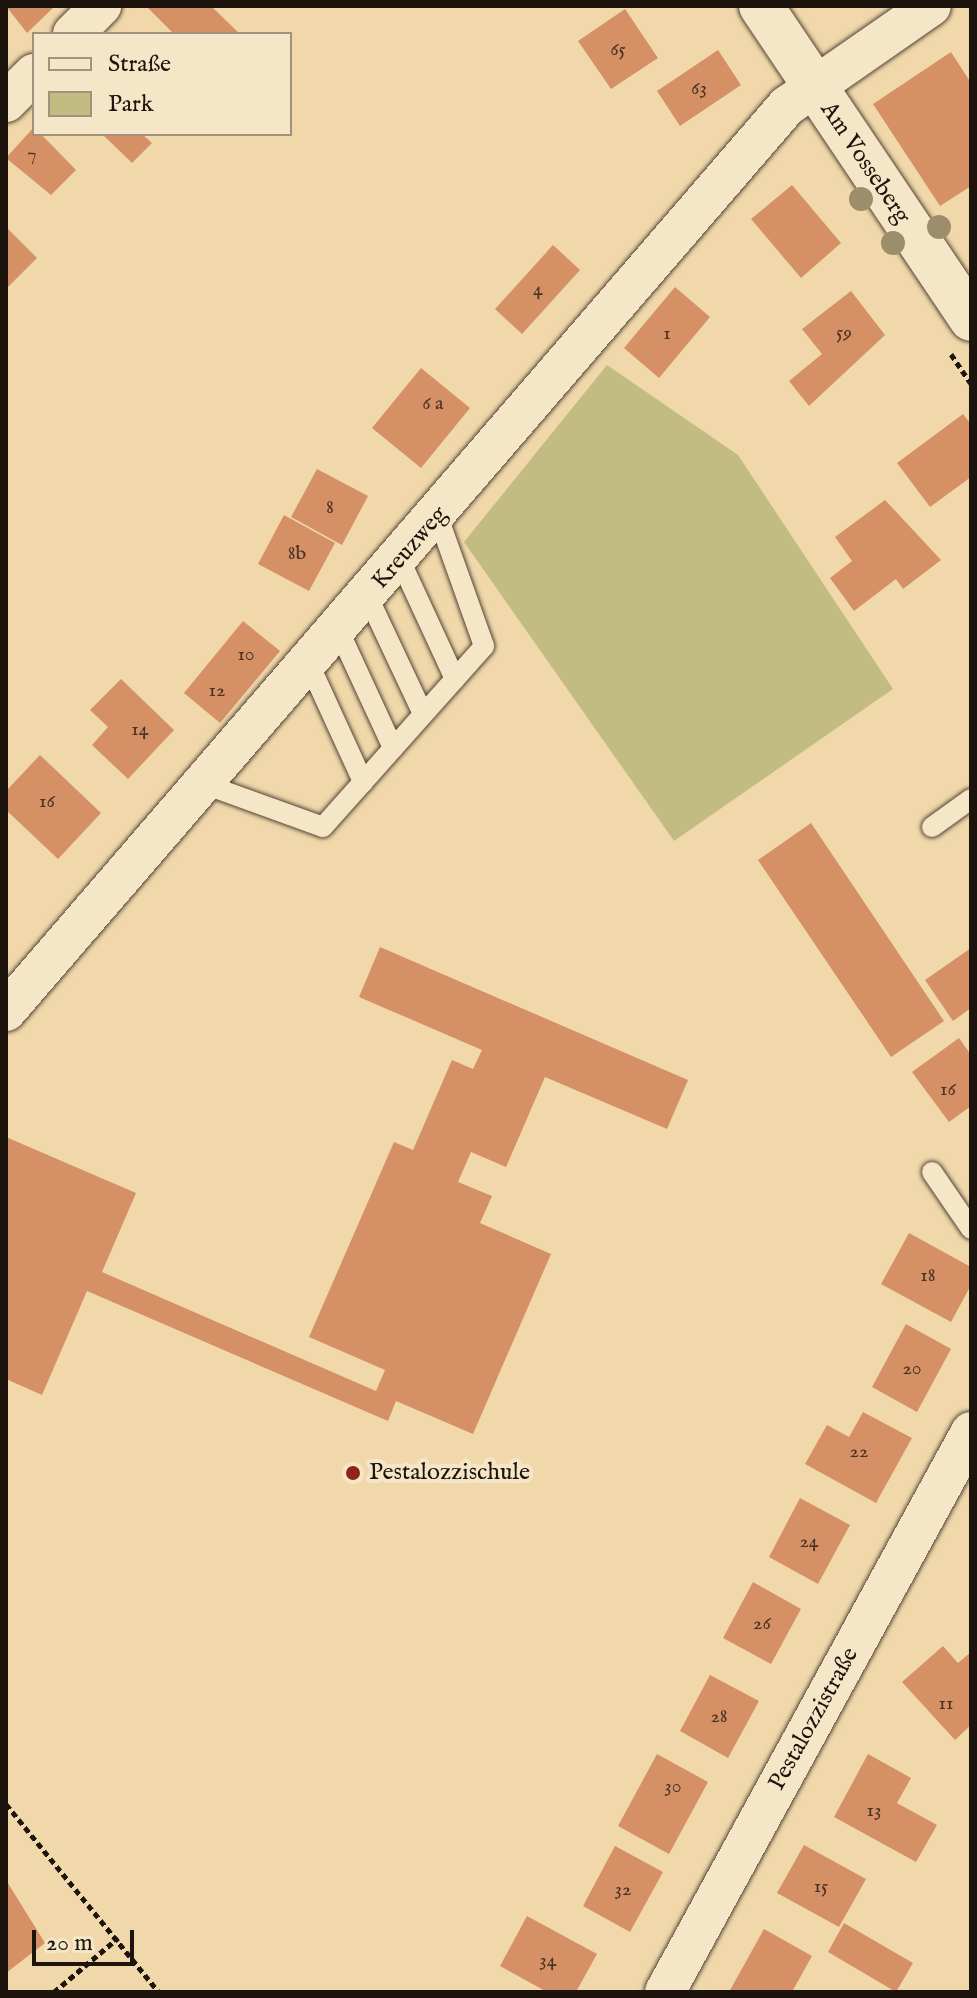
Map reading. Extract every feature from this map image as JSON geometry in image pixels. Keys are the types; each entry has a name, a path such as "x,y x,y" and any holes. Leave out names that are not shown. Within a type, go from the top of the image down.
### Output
{"street":[{"path":"75,32 101,6"},
{"name":"Am Vosseberg","path":"761,6 971,319"},
{"name":"Kreuzweg","path":"6,1011 310,666 787,106 931,6"},
{"path":"6,102 32,76"},
{"name":"Pestalozzistraße","path":"665,1992 968,1441"}],"lane":[{"path":"207,785 323,827 484,646 438,517"},
{"path":"400,560 455,679"},
{"path":"368,597 423,714"},
{"path":"339,631 393,748"},
{"path":"310,666 363,782"},
{"path":"932,827 971,799"},
{"path":"932,1172 971,1229"}],"path":[{"path":"6,1804 159,1992"},
{"path":"54,1992 118,1938"}],"green space":[{"path":"607,365 738,455 893,689 674,841 464,542"}],"building":[{"path":"6,6 55,6 27,33"},
{"path":"146,6 211,6 238,32 172,32"},
{"path":"625,9 658,58 611,89 578,41"},
{"path":"718,50 741,85 680,126 657,91"},
{"path":"951,52 971,83 971,186 940,206 873,104"},
{"path":"32,129 32,136 43,136 76,170 51,195 6,158"},
{"path":"104,136 144,136 152,143 132,163"},
{"path":"792,185 841,243 801,278 751,219"},
{"path":"6,227 37,258 6,289"},
{"path":"553,245 580,270 522,334 495,309"},
{"path":"675,287 710,317 659,378 624,348"},
{"path":"851,291 885,335 809,406 789,381 822,354 802,329"},
{"path":"421,368 470,408 421,468 372,428"},
{"path":"963,414 971,424 971,477 930,507 897,463"},
{"path":"317,469 368,496 342,545 291,517"},
{"path":"885,500 941,560 903,589 896,579 854,611 830,578 852,561 835,537"},
{"path":"284,515 335,543 309,591 258,564"},
{"path":"243,621 280,651 220,723 184,693"},
{"path":"121,679 174,730 128,779 92,745 108,727 90,710"},
{"path":"40,755 101,813 58,859 6,810 6,791"},
{"path":"811,823 944,1021 891,1057 758,860"},
{"path":"380,947 688,1080 667,1129 545,1077 506,1167 471,1152 458,1182 492,1196 480,1223 551,1254 473,1434 396,1401 388,1421 87,1291 42,1395 6,1379 6,1137 136,1193 102,1272 376,1391 385,1370 309,1337 394,1142 413,1150 452,1060 473,1069 482,1050 359,997"},
{"path":"971,948 971,1008 953,1021 925,980"},
{"path":"959,1038 971,1055 971,1106 949,1122 912,1072"},
{"path":"909,1233 971,1267 971,1285 951,1322 881,1284"},
{"path":"906,1324 951,1349 917,1412 872,1387"},
{"path":"863,1412 912,1438 876,1503 805,1464 827,1425 849,1437"},
{"path":"800,1498 850,1525 818,1584 769,1557"},
{"path":"753,1582 801,1609 771,1664 723,1638"},
{"path":"943,1646 958,1663 971,1652 971,1725 955,1740 902,1682"},
{"path":"710,1675 759,1701 728,1758 680,1731"},
{"path":"657,1754 708,1782 669,1854 618,1826"},
{"path":"868,1754 911,1778 897,1803 937,1825 916,1862 834,1817"},
{"path":"804,1845 866,1879 839,1927 777,1893"},
{"path":"615,1846 663,1872 630,1932 583,1906"},
{"path":"6,1880 45,1943 6,1973"},
{"path":"527,1916 597,1954 576,1992 547,1992 500,1966"},
{"path":"844,1923 913,1963 896,1992 828,1952"},
{"path":"764,1929 812,1956 792,1992 729,1992"}],"place":[{"name":"Pestalozzischule","path":"353,1473"}]}
